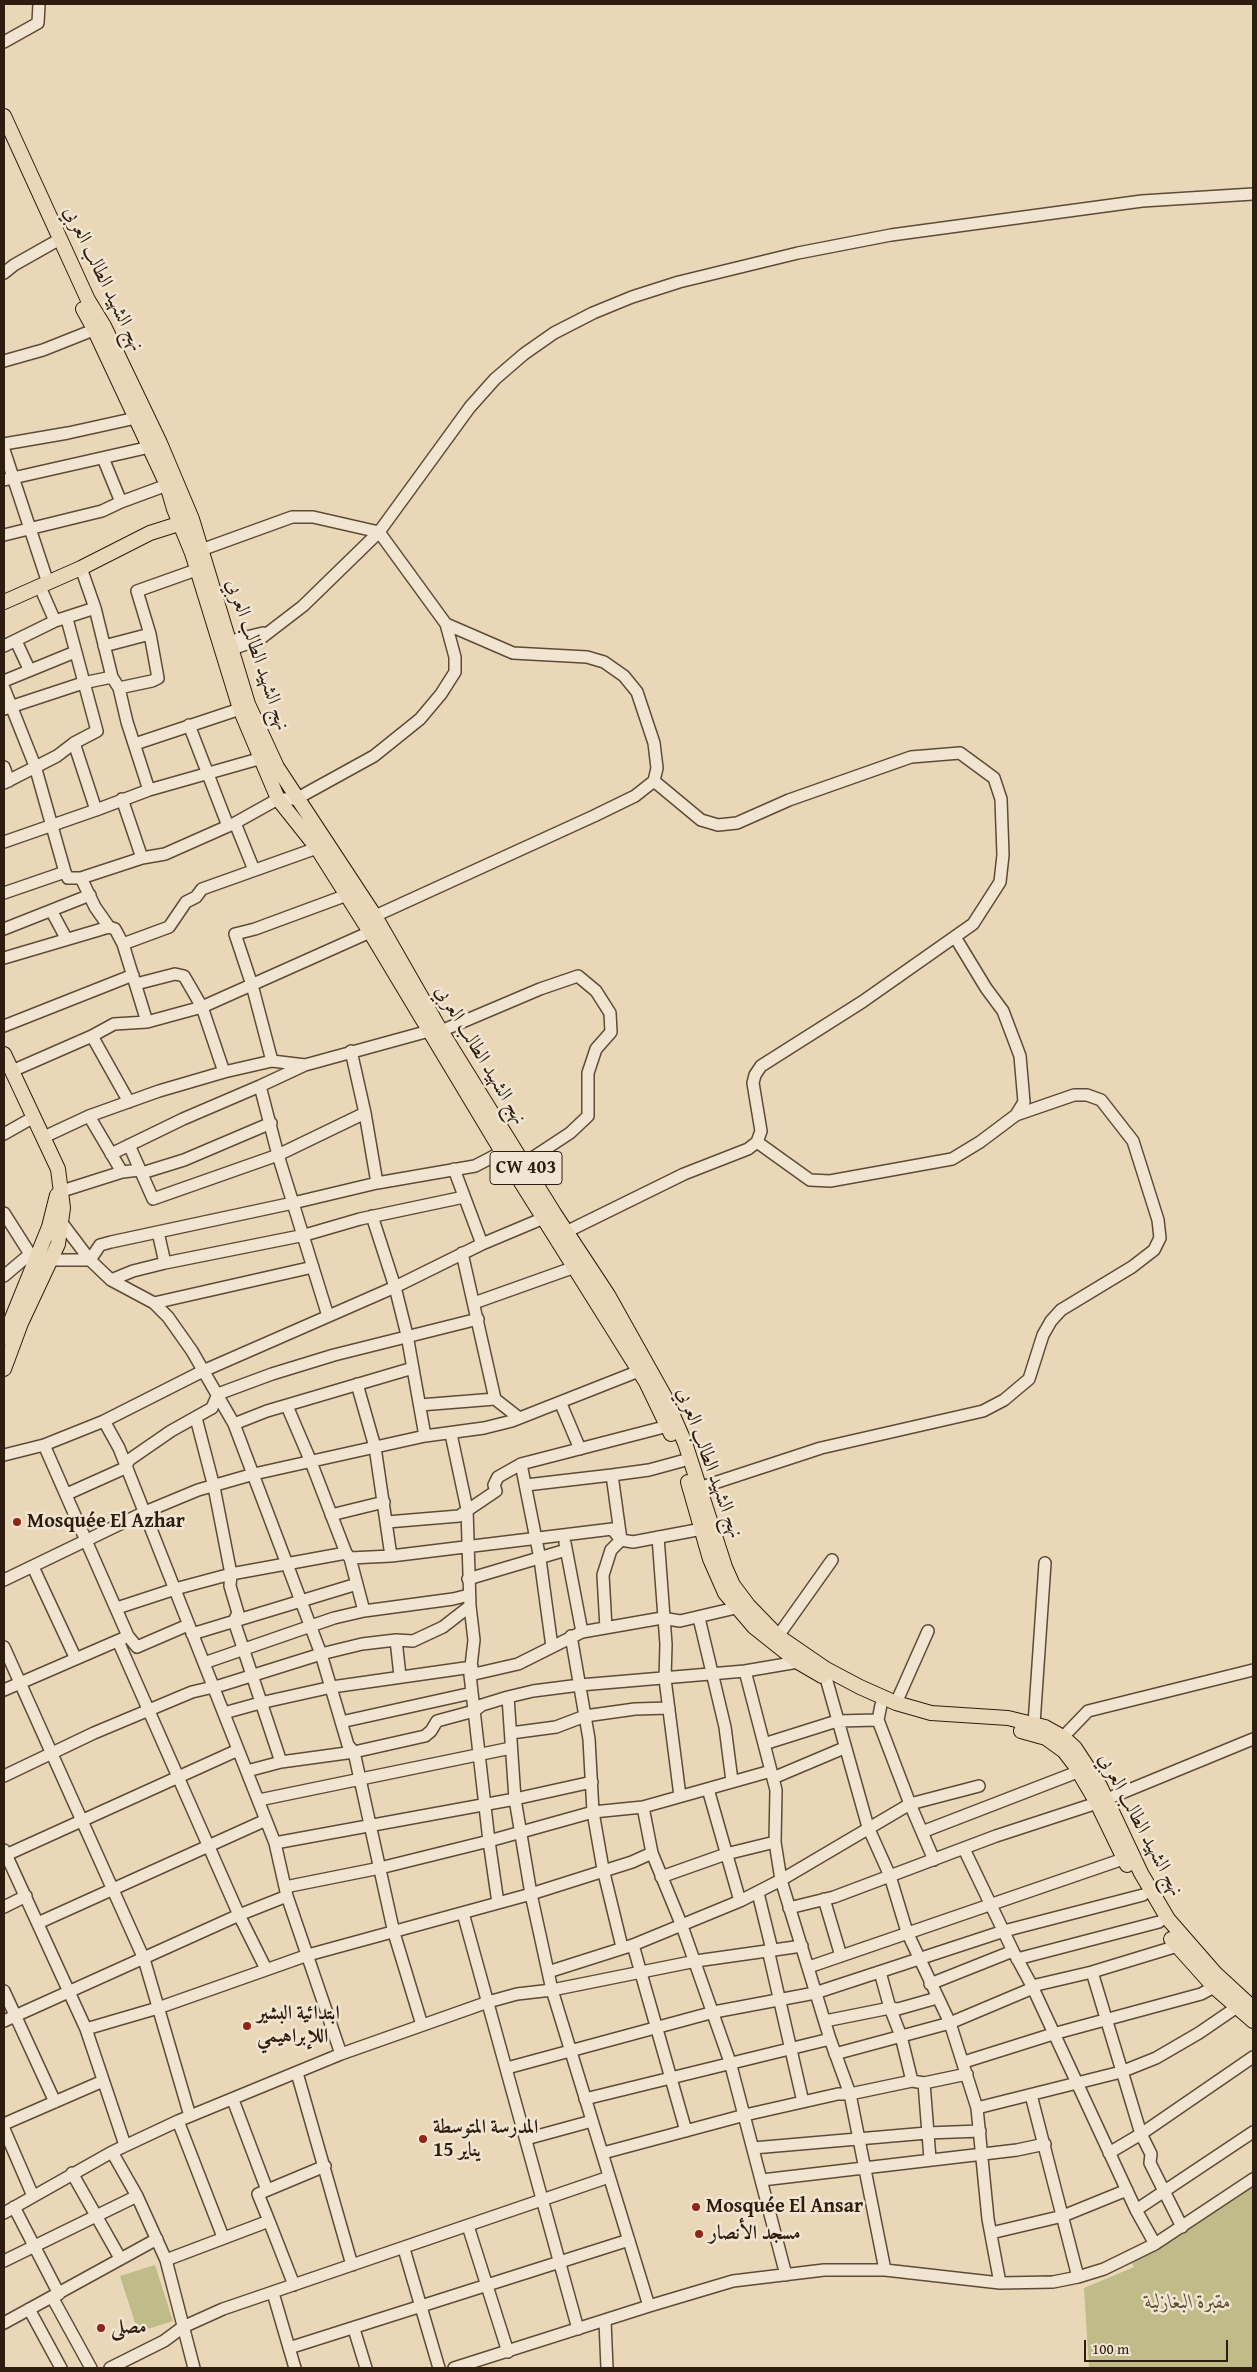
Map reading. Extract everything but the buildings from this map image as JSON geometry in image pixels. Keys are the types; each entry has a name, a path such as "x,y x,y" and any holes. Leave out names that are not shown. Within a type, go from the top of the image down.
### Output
{"main road":[{"name":"نهج الشهيد الطالب العربي","path":"4,116 56,242"},
{"name":"نهج الشهيد الطالب العربي","path":"4,138 99,328 160,443 179,506 201,550 240,709 278,799 317,848 370,932 524,1164 575,1267 639,1372 668,1426 682,1461 714,1571 725,1593 778,1636 881,1704 928,1721 947,1724 982,1721 1046,1738 1064,1751 1102,1801"},
{"name":"نهج الشهيد الطالب العربي","path":"99,328 136,418 167,486 179,506"},
{"path":"150,533 179,506"},
{"name":"نهج الشهيد الطالب العربي","path":"186,522 196,570 248,704 277,767 296,799 375,916 502,1152 549,1215 566,1232 608,1296 665,1397 685,1443 725,1568 742,1607 754,1627 798,1662 826,1678 859,1690 931,1713 982,1721 1045,1726 1063,1737 1076,1748 1129,1857 1143,1895 1159,1922 1248,2006 1253,2021"},
{"path":"4,602 81,568 150,533 186,522"},
{"path":"4,1054 58,1169 62,1191 62,1223 58,1244 4,1369"},
{"path":"4,1338 33,1255 54,1213 57,1199 58,1169"},
{"name":"نهج الشهيد الطالب العربي","path":"1129,1857 1182,1944 1214,1987 1248,2006"}],"street":[{"path":"4,42 38,23 40,4"},
{"path":"226,646 249,645 303,606 379,532 470,407 495,379 524,354 554,333 593,312 679,282 780,257 891,234 1142,201 1253,194"},
{"path":"4,273 14,265 56,242"},
{"path":"4,361 99,328"},
{"path":"4,444 68,433 136,418"},
{"path":"8,478 150,447"},
{"path":"4,450 8,478 29,528 55,621"},
{"path":"103,458 121,502"},
{"path":"4,535 102,512 121,502 167,486"},
{"path":"4,688 8,708 35,766 65,872 68,878 81,878 142,858 165,854 232,824 278,799 296,799 374,756 420,719 441,694 455,672 455,657 446,624 379,532 313,517 292,517 201,550"},
{"path":"81,568 95,608 112,677 119,688 127,722 149,790"},
{"path":"119,688 158,678 150,634 137,591 196,570"},
{"path":"4,646 55,621 67,619 95,608"},
{"path":"4,767 7,782 57,756 74,743 97,732 67,619"},
{"path":"375,916 594,816 635,796 654,781 657,768 654,743 637,692 624,676 604,662 587,657 513,653 446,624"},
{"path":"104,646 150,634"},
{"path":"16,641 30,669"},
{"path":"4,681 75,652"},
{"path":"8,708 83,683 112,677"},
{"path":"135,744 240,709"},
{"path":"189,725 206,772 254,870"},
{"path":"74,743 96,810"},
{"path":"566,1232 684,1174 748,1149 758,1142 761,1131 753,1082 755,1074 762,1066 862,1002 973,924 1000,882 1003,855 1001,799 994,778 960,753 911,757 789,800 737,823 718,826 701,820 654,781"},
{"path":"4,842 149,790 206,772 262,758"},
{"path":"122,799 142,858"},
{"path":"123,944 169,927 186,902 196,896 202,889 317,848"},
{"path":"4,893 65,872"},
{"path":"81,878 109,927"},
{"path":"4,929 52,912 90,895"},
{"path":"272,1061 252,985 235,940 235,934 255,930 347,895"},
{"path":"52,912 66,938"},
{"path":"4,958 66,938 109,927 115,929 123,944 147,1022"},
{"path":"12,1070 92,1036 114,1024 147,1022 202,1007 370,932"},
{"path":"955,937 986,988 1003,1011 1020,1056 1024,1102 1016,1115"},
{"path":"4,1026 135,980 175,974 184,976 202,1007 224,1072"},
{"path":"111,1154 183,1119 305,1065 351,1051 436,1031 540,988 578,976 596,991 610,1013 611,1032 596,1049 588,1073 588,1116 570,1133 524,1164"},
{"path":"92,1036 129,1102"},
{"path":"351,1051 365,1113 377,1183"},
{"path":"44,1137 89,1116 224,1072 272,1061 305,1065"},
{"path":"260,1086 272,1124 278,1155 305,1235 328,1316"},
{"path":"699,1488 821,1448 983,1411 1004,1400 1028,1379 1043,1335 1051,1321 1061,1310 1132,1267 1154,1250 1160,1238 1158,1220 1133,1141 1101,1100 1087,1095 1074,1095 1016,1115 980,1142 952,1159 830,1181 810,1180 758,1142"},
{"path":"129,1145 153,1199 278,1155 365,1113"},
{"path":"89,1116 122,1172"},
{"path":"4,1134 34,1117"},
{"path":"62,1191 122,1172 141,1171 184,1160 272,1124"},
{"path":"90,1260 100,1245 377,1183 475,1166 502,1152"},
{"path":"454,1169 482,1244"},
{"path":"111,1280 133,1271 166,1262 305,1235 372,1216 464,1197"},
{"path":"4,1213 33,1255 50,1260 90,1260"},
{"path":"4,1455 44,1444 104,1421 203,1371 395,1287 462,1253 549,1215"},
{"path":"372,1216 395,1287 407,1335 425,1436"},
{"path":"62,1223 90,1260 111,1280 154,1303 178,1330 218,1394 234,1424 321,1654 348,1745 354,1752 372,1825 394,1933 422,2025"},
{"path":"158,1232 166,1262"},
{"path":"462,1253 495,1399 518,1417"},
{"path":"4,1276 33,1255"},
{"path":"154,1303 314,1266"},
{"path":"474,1303 575,1267"},
{"path":"66,1494 125,1468 129,1460 170,1431 212,1408 218,1394 272,1374 407,1335 478,1319"},
{"path":"234,1424 413,1368"},
{"path":"4,1580 144,1512 198,1490 214,1487 254,1474 425,1436 451,1434 512,1421 518,1417 561,1404 639,1372"},
{"path":"357,1384 375,1447 391,1556"},
{"path":"420,1405 495,1399"},
{"path":"561,1404 580,1449"},
{"path":"287,1406 348,1556 364,1611"},
{"path":"196,1418 214,1487 231,1574 230,1586 238,1613 234,1621 253,1675 260,1703 282,1762"},
{"path":"104,1421 119,1448 125,1468 275,1842 286,1892 341,2054"},
{"path":"387,1522 458,1516 496,1491 494,1485 498,1477 522,1464 668,1426"},
{"path":"451,1434 467,1509 468,1579 474,1640 471,1671 472,1693 498,1903"},
{"path":"44,1444 117,1608 123,1638 148,1710 239,1915 266,1970"},
{"path":"526,1485 612,1476 649,1470 682,1461"},
{"path":"522,1464 540,1559 552,1647"},
{"path":"612,1476 621,1540"},
{"path":"330,1515 384,1502"},
{"path":"117,1608 175,1589 231,1574 348,1556 391,1556 612,1529 621,1540 633,1542 702,1529"},
{"path":"564,1536 577,1634 580,1685 592,1782 593,1812 603,1869 628,1946 641,1972 686,2131"},
{"path":"658,1537 662,1618 666,1644 665,1679 680,1796"},
{"path":"606,1628 603,1575 611,1550 621,1540"},
{"path":"468,1579 566,1550"},
{"path":"778,1636 832,1560"},
{"path":"1034,1724 1045,1563"},
{"path":"32,1566 76,1658"},
{"path":"123,1638 137,1647 190,1629 234,1621 356,1584"},
{"path":"204,1664 310,1626 364,1611 453,1599 470,1600"},
{"path":"4,1776 52,1752 192,1692 321,1654 362,1644 396,1640 413,1641 443,1627 470,1600"},
{"path":"224,1714 260,1703 332,1687 400,1676 471,1671 518,1664 577,1634 662,1618 680,1621 699,1618 742,1607"},
{"path":"699,1618 714,1674 725,1727 732,1781"},
{"path":"896,1703 928,1630"},
{"path":"4,1690 123,1638"},
{"path":"396,1640 400,1676"},
{"path":"4,1647 144,1959 190,2116"},
{"path":"247,1771 282,1762 354,1752 425,1736 431,1731 437,1721 474,1712 482,1705 508,1696 580,1685 745,1671 798,1662"},
{"path":"1063,1737 1088,1711 1253,1670"},
{"path":"745,1671 776,1790 775,1842 781,1880 830,2039 850,2094 885,2270"},
{"path":"826,1678 844,1748 868,1828 890,1876 907,1932 950,2023 968,2074 977,2108 991,2233 1000,2282"},
{"path":"341,1722 472,1693"},
{"path":"508,1696 515,1799 531,1894 552,1990 649,2306"},
{"path":"881,1704 878,1720 934,1860"},
{"path":"511,1734 556,1727 585,1716 635,1709 669,1708"},
{"path":"764,1744 837,1721 878,1720"},
{"path":"789,1908 834,1897 1020,1828 1102,1801 1253,1739"},
{"path":"259,1800 511,1748"},
{"path":"4,2021 70,1990 144,1959 286,1892 489,1841 593,1812 643,1807 732,1781 772,1774 844,1748"},
{"path":"125,2145 86,2029 70,1990 5,1852 238,1750"},
{"path":"922,1832 1080,1771"},
{"path":"275,1842 515,1799 592,1782"},
{"path":"548,1972 628,1946 682,1926 740,1901 781,1880 910,1804 979,1786"},
{"path":"708,1788 740,1901"},
{"path":"643,1807 652,1853 696,1962 730,2062 786,2275"},
{"path":"38,1923 208,1844 266,1820"},
{"path":"662,1877 726,1854 775,1842"},
{"path":"964,1849 1032,1987 1136,2210 1155,2244"},
{"path":"86,2029 158,2008 308,1955 531,1894 603,1869 632,1862 652,1853"},
{"path":"809,1967 1129,1857"},
{"path":"758,1893 772,1950 769,1954 779,2001 803,2102"},
{"path":"506,2068 656,2026 714,2012 779,2001 815,1992 1004,1931 1143,1895"},
{"path":"4,1907 26,1896"},
{"path":"824,1899 841,1956"},
{"path":"463,1913 578,2329"},
{"path":"930,1984 1015,1955 1159,1922"},
{"path":"835,2054 950,2023 1032,1987 1092,1972 1182,1944"},
{"path":"91,2368 33,2245 9,2210 125,2145 178,2121 341,2054 488,2002 517,1994 552,1990 696,1962 802,1946"},
{"path":"880,1972 890,2008 918,2082 930,2160"},
{"path":"1092,1972 1141,2134 1151,2154 1150,2163 1182,2227"},
{"path":"964,2062 1106,2019 1175,2002 1201,1994 1214,1987"},
{"path":"4,1991 55,2102"},
{"path":"825,2021 890,2008 898,2009 937,1998"},
{"path":"977,2108 1121,2072 1156,2058 1248,2006"},
{"path":"586,2099 730,2062 830,2039"},
{"path":"1109,2153 1141,2134 1253,2058"},
{"path":"297,2073 352,2265"},
{"path":"603,2153 745,2115 838,2094 850,2094 968,2074"},
{"path":"4,2124 104,2081"},
{"path":"1031,2095 1078,2277"},
{"path":"232,2100 267,2190"},
{"path":"526,2138 592,2120"},
{"path":"178,2121 223,2237"},
{"path":"4,2129 33,2196"},
{"path":"753,2148 927,2133 980,2132"},
{"path":"1136,2210 1253,2132"},
{"path":"762,2180 1045,2144"},
{"path":"112,2152 137,2196 166,2260 194,2368"},
{"path":"294,2285 258,2194 324,2166"},
{"path":"72,2173 120,2258"},
{"path":"110,2368 131,2364 182,2327 223,2309 404,2249 542,2199 609,2178"},
{"path":"454,2368 733,2281 824,2270 885,2270 1000,2282 1053,2282 1078,2277 1113,2266 1155,2244 1253,2179"},
{"path":"991,2233 1063,2216 1128,2190"},
{"path":"4,2261 33,2245 137,2196"},
{"path":"166,2260 269,2221"},
{"path":"468,2226 508,2352"},
{"path":"4,2322 157,2239"},
{"path":"290,2348 629,2240"},
{"path":"404,2249 439,2368"},
{"path":"273,2293 295,2368"},
{"path":"29,2310 61,2368"},
{"path":"605,2320 607,2368"},
{"path":"354,2329 366,2368"}],"green space":[{"name":"مقبرة البغازلية","path":"1253,2184 1253,2368 1089,2368 1084,2288 1134,2267 1131,2261"},
{"path":"155,2265 173,2321 138,2332 120,2276"}],"place":[{"name":"Mosquée El Azhar","path":"17,1522"},
{"name":"ابتدائية البشير اللإبراهيمي","path":"247,2026"},
{"name":"المدرسة المتوسطة 15 يناير","path":"423,2139"},
{"name":"Mosquée El Ansar","path":"696,2207"},
{"name":"مسجد الأنصار","path":"699,2234"},
{"name":"مصلى","path":"101,2328"}]}
